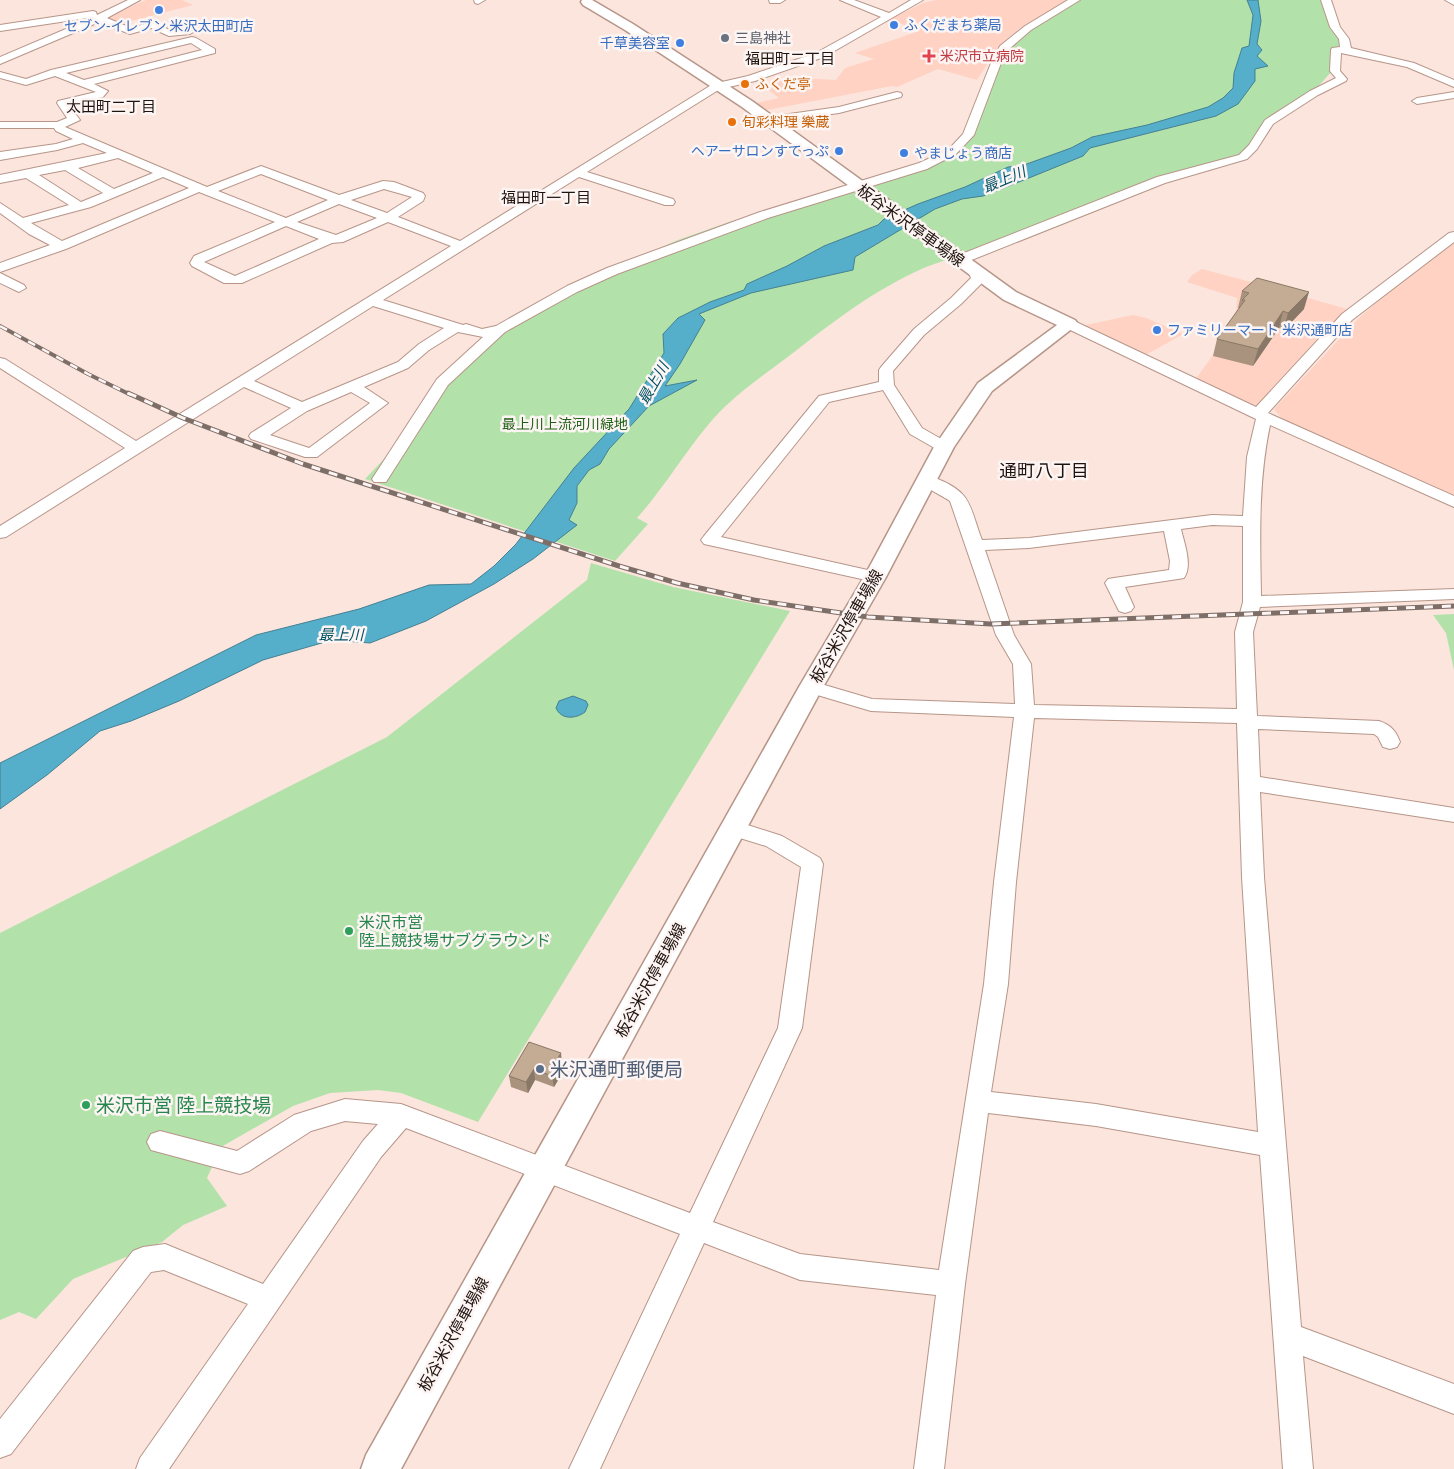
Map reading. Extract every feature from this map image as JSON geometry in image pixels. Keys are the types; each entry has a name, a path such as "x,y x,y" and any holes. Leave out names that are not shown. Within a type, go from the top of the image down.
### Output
{"main road":[{"name":"板谷米沢停車場線","path":"587,1 607,0"},
{"name":"板谷米沢停車場線","path":"380,1469 544,1168 735,829 811,687 875,577 924,480 985,387 1070,324 1010,296 768,120 587,1"}],"street":[{"path":"0,61 99,18 135,0"},
{"path":"845,0 889,16"},
{"path":"0,533 717,86 751,79 820,55 916,2 927,0"},
{"path":"380,479 442,382 500,329 572,289 612,270 755,218 860,188 923,166 952,152 968,134 996,63 1004,48 1028,28 1075,0"},
{"path":"1326,0 1335,27 1344,39 1346,50"},
{"path":"1450,0 1454,2"},
{"path":"0,28 102,12 110,13"},
{"path":"99,18 134,33 152,25 169,33 190,31"},
{"path":"0,75 26,82 55,72 192,40 211,51 126,71 85,83"},
{"path":"956,258 1160,180 1243,157 1253,147 1269,122 1282,112 1342,79 1335,72 1336,50 1346,50 1410,65 1454,84"},
{"path":"0,125 58,125 74,120 62,103 99,95 103,91 55,72"},
{"path":"1437,76 1454,73"},
{"path":"768,120 839,110 897,95"},
{"path":"1417,101 1452,96"},
{"path":"58,125 60,129 203,190 286,222 330,239 338,239 388,218 419,198 419,196 390,185 383,185 340,199 286,222 199,259 197,263 230,280 238,280 330,239"},
{"path":"1,154 57,147 84,139"},
{"path":"0,179 68,167 118,154"},
{"path":"68,167 114,194"},
{"path":"0,268 203,190 261,170 460,245"},
{"path":"22,222 114,194 163,173"},
{"path":"577,173 669,202"},
{"path":"29,174 79,206"},
{"path":"0,207 61,246"},
{"path":"1298,1469 1253,876 1244,632 1252,602 1251,521 1255,457 1261,415 1347,317 1454,236"},
{"path":"944,447 916,431 887,385 886,370 918,332 978,280 976,273"},
{"path":"0,277 19,288"},
{"path":"371,302 456,328 466,328 481,333 500,329"},
{"path":"1070,324 1261,415 1454,502"},
{"path":"353,387 380,403 311,454 257,436 302,408 403,365 424,347 456,328"},
{"path":"0,362 136,448"},
{"path":"243,382 268,391 302,408"},
{"path":"875,577 710,540 824,399 887,385"},
{"path":"924,480 936,484 957,498 975,545 1004,635 1022,664 1025,712 1005,882 996,984 951,1284 929,1469"},
{"path":"975,545 1029,542 1212,520 1251,521"},
{"path":"1125,606 1114,583 1178,574 1179,561 1172,526"},
{"path":"1252,602 1454,594"},
{"path":"811,687 871,705 1247,719 1379,728 1387,734 1390,742"},
{"path":"1250,783 1454,816"},
{"path":"584,1469 790,1028 812,864 774,841 735,829"},
{"path":"977,1101 1096,1114 1272,1146"},
{"path":"160,1142 240,1163 303,1122 344,1110 401,1115 800,1267 951,1284"},
{"path":"151,1469 372,1149 401,1115"},
{"path":"0,1443 143,1260 165,1257 268,1299"},
{"path":"1287,1336 1454,1399"}],"shaded area":[{"name":"セブン-イレブン 米沢太田町店","path":"146,0 182,0 193,5 119,24 104,18"},
{"name":"米沢市立病院","path":"936,0 1066,0 1008,38 998,47 977,80 938,69 897,87 892,86 762,111 752,104 779,98 759,83 801,78 836,80 845,68 874,59 855,53 919,31 890,19 923,3"},
{"path":"1454,242 1454,500 1286,424 1274,409 1359,318 1397,284"},
{"path":"1202,269 1347,309 1315,341 1260,405 1245,404 1195,380 1233,327 1236,318 1237,298 1187,282 1192,275"},
{"name":"ファミリーマート 米沢通町店","path":"1133,315 1146,318 1183,334 1144,356 1086,329 1086,325"}],"green space":[{"name":"最上川上流河川緑地","path":"1077,0 1323,0 1342,40 1343,49 1334,50 1333,70 1313,92 1279,111 1240,156 926,267 889,285 838,319 726,405 699,436 637,518 648,524 615,561 365,479 402,440 481,339 568,288 678,240 732,221 829,199 956,153 1001,57 1030,28"},
{"path":"591,563 673,587 790,611 478,1122 401,1093 378,1090 330,1093 293,1106 221,1147 207,1178 227,1206 183,1225 162,1242 73,1279 36,1319 19,1312 0,1320 0,933 387,737 587,580"},
{"path":"1454,614 1454,670 1446,633 1433,615"}],"water":[{"name":"最上川","path":"1247,0 1258,0 1261,21 1257,44 1262,50 1257,56 1268,66 1255,69 1255,81 1238,104 1216,116 1090,148 1083,156 1024,180 983,196 962,199 935,209 855,257 853,270 751,293 699,314 705,320 665,386 697,380 649,406 609,449 600,464 589,470 577,486 577,503 569,520 577,525 533,559 494,584 426,621 370,643 332,640 263,660 179,701 131,721 100,731 47,775 0,809 0,763 256,635 359,609 429,585 471,584 494,566 516,544 574,468 629,409 664,353 663,334 678,318 710,302 744,290 747,284 787,266 824,246 878,225 884,219 965,187 1008,167 1024,165 1071,148 1092,137 1147,125 1208,107 1223,98 1233,88 1234,73 1242,48 1249,46 1253,15"},
{"path":"573,696 586,701 588,705 585,712 573,717 561,715 556,708 559,701"}],"building":[{"path":"1257,278 1309,292 1288,313 1283,311 1258,349 1217,339 1245,300 1242,300 1249,293 1242,291"},
{"path":"529,1042 561,1053 554,1064 558,1066 552,1076 534,1069 526,1082 509,1076"}],"railway":[{"path":"0,326 131,395"},
{"path":"128,393 183,418 303,464 619,566 677,583 754,600 868,617 991,624 1454,606"}],"place":[{"name":"セブン-イレブン 米沢太田町店","path":"159,10"},
{"name":"ふくだまち薬局","path":"894,25"},
{"name":"三島神社","path":"725,38"},
{"name":"千草美容室","path":"680,43"},
{"name":"米沢市立病院","path":"929,56"},
{"name":"ふくだ亭","path":"745,84"},
{"name":"旬彩料理 樂蔵","path":"732,122"},
{"name":"ヘアーサロンすてっぷ","path":"839,151"},
{"name":"やまじょう商店","path":"904,153"},
{"name":"ファミリーマート 米沢通町店","path":"1157,330"},
{"name":"米沢市営 陸上競技場サブグラウンド","path":"349,931"},
{"name":"米沢通町郵便局","path":"540,1069"},
{"name":"米沢市営 陸上競技場","path":"86,1105"}],"district":[{"name":"福田町二丁目","path":"790,58"},
{"name":"太田町二丁目","path":"111,106"},
{"name":"福田町一丁目","path":"546,197"},
{"name":"通町八丁目","path":"1044,470"}]}
